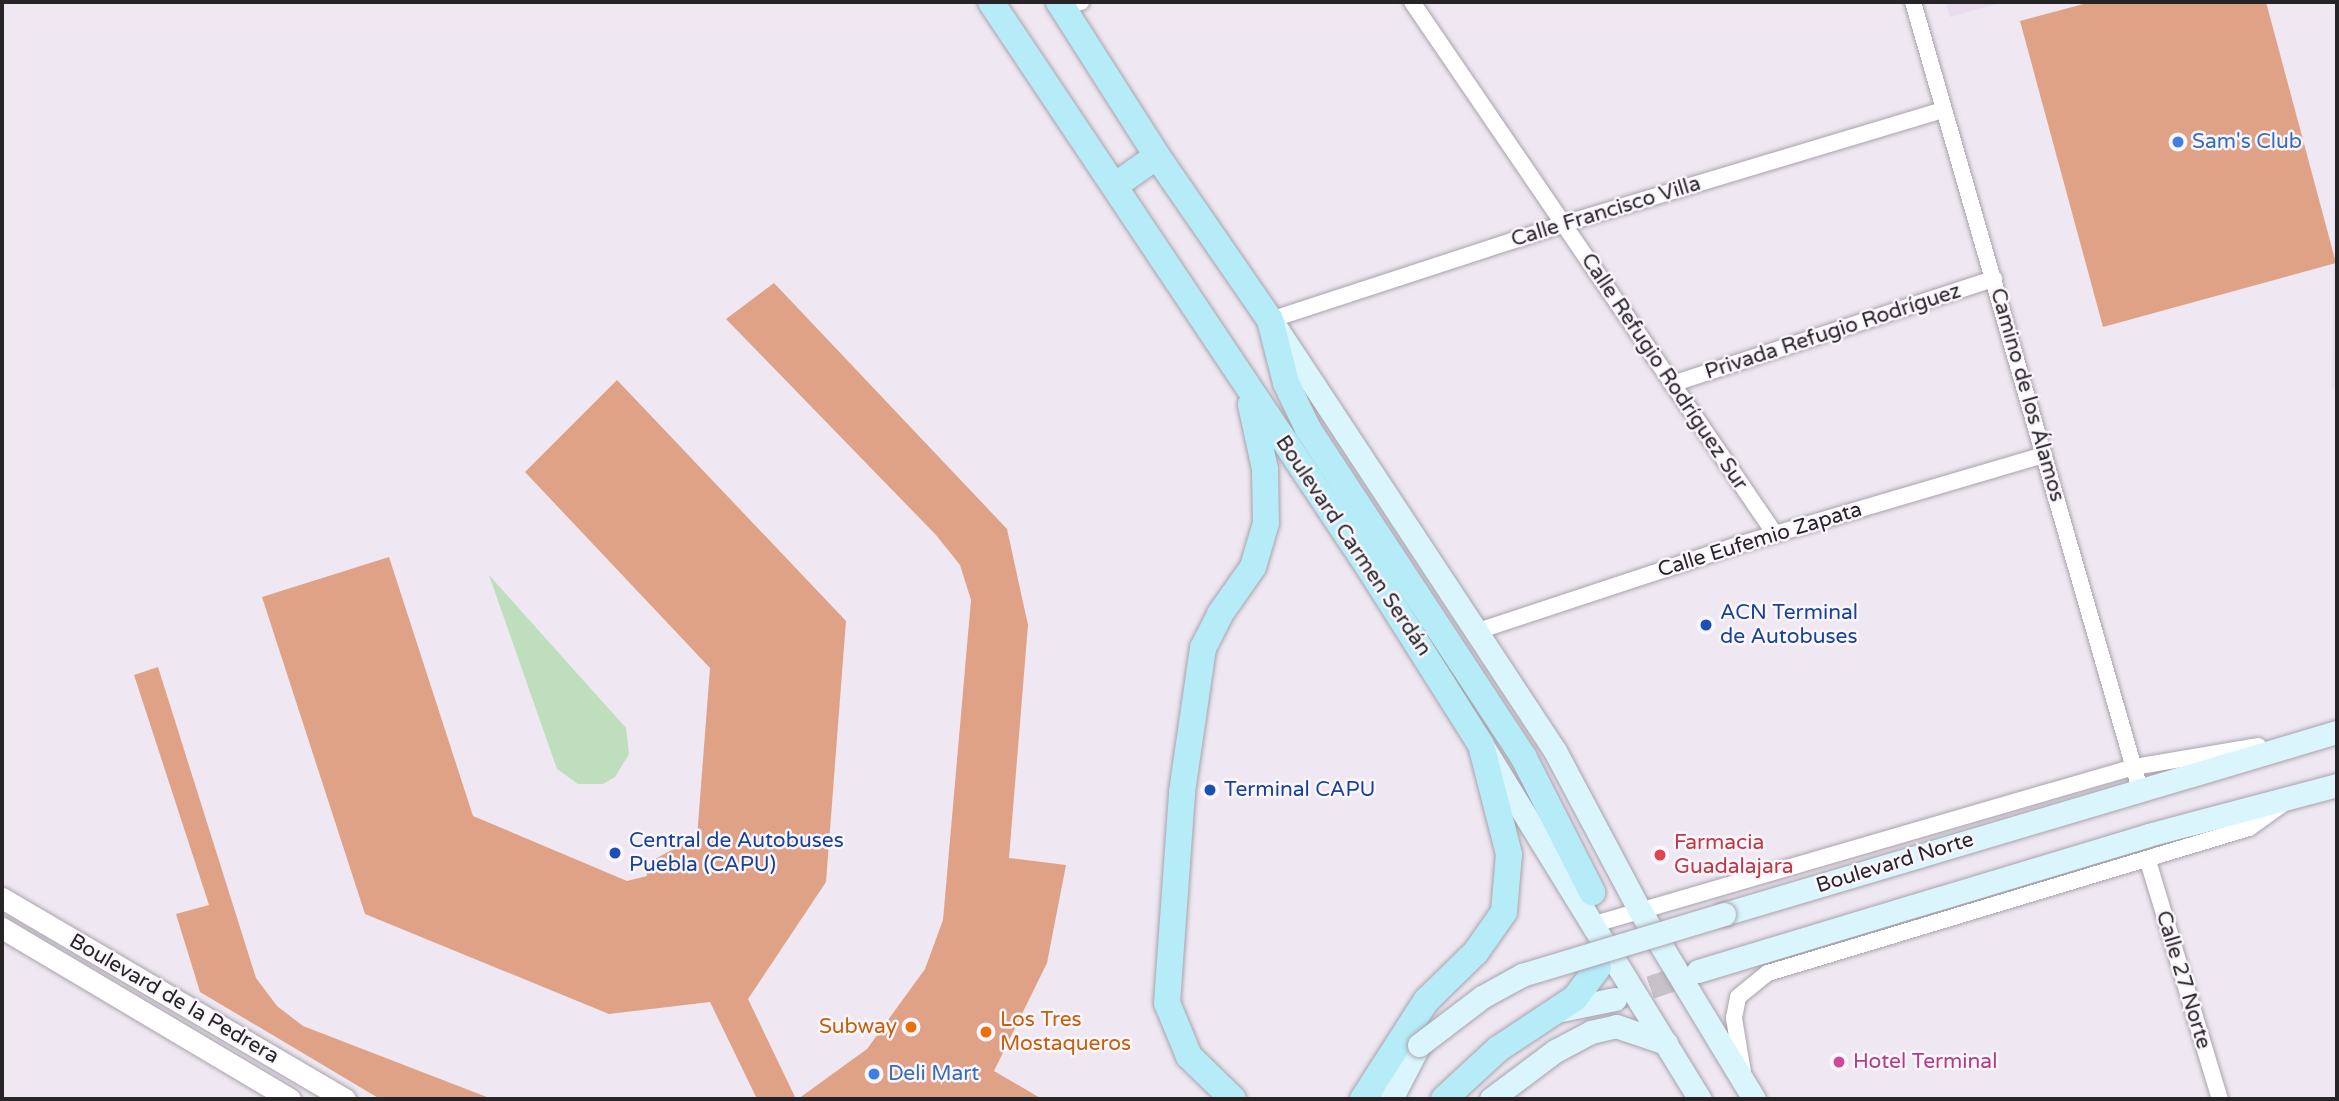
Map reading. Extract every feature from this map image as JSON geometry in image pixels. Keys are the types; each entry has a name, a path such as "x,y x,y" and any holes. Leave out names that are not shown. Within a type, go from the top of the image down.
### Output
{"main road":[{"name":"Boulevard Carmen Serdán","path":"991,2 1376,577 1595,924 1700,1099"},
{"path":"1068,4 1157,156 1270,320 1555,751 1639,909 1751,1094"},
{"path":"1116,185 1157,156"},
{"path":"1270,320 1286,383 1308,429 1523,756 1592,892"},
{"path":"1233,1099 1189,1056 1167,1003 1182,792 1203,649 1220,614 1253,567 1266,523 1265,469 1246,386"},
{"name":"Boulevard Norte","path":"1391,1099 1419,1045 1500,985 1724,914 2332,734"},
{"path":"1363,1099 1426,1001 1476,952 1504,912 1509,854 1481,745"},
{"path":"1698,971 2136,839 2337,785"},
{"path":"1444,1099 1498,1049 1584,990 1598,968"},
{"path":"1552,1012 1615,999"},
{"path":"1491,1099 1546,1057 1591,1031 1616,1026 1666,1043"}],"street":[{"name":"Calle Refugio Rodríguez Sur","path":"1412,2 1775,534"},
{"name":"Camino de los Álamos","path":"1913,2 2140,789"},
{"name":"Calle Francisco Villa","path":"1270,320 1563,224 1943,110"},
{"name":"Privada Refugio Rodríguez","path":"1672,384 1994,279"},
{"name":"Calle Eufemio Zapata","path":"1478,631 1775,534 2044,455"},
{"name":"Boulevard Norte","path":"1595,924 2134,767 2332,734"},
{"path":"1751,1094 1734,1018 1738,998 1768,974 2148,861 2249,828 2293,797"},
{"name":"Calle 27 Norte","path":"2148,861 2220,1099"},
{"name":"Boulevard de la Pedrera","path":"2,898 345,1099"},
{"name":"Boulevard de la Pedrera","path":"2,928 289,1099"}],"shaded area":[{"path":"1946,2 2004,2 1950,17"},
{"path":"2337,2 2337,387 2332,389"}],"green space":[{"path":"489,575 626,728 629,754 615,777 603,784 578,784 557,769"}],"building":[{"name":"Sam's Club","path":"2091,2 2266,2 2336,263 2103,327 2020,21"},
{"path":"774,283 1007,529 1028,625 1009,858 1066,865 1047,963 994,1071 1042,1099 798,1099 867,1049 925,969 943,920 971,600 960,565 936,535 726,319"},
{"path":"617,380 846,621 826,882 748,999 796,1099 757,1099 710,1002 609,1014 365,914 262,597 389,557 473,816 627,881 647,876 645,867 686,842 693,844 697,838 710,668 525,472"},
{"path":"158,667 256,978 277,1006 303,1026 492,1099 380,1099 200,992 176,914 209,905 134,675"}],"tunnel":[{"path":"1618,998 1698,971"}],"place":[{"name":"Sam's Club","path":"2178,142"},
{"name":"ACN Terminal de Autobuses","path":"1706,625"},
{"name":"Terminal CAPU","path":"1210,790"},
{"name":"Central de Autobuses Puebla (CAPU)","path":"615,853"},
{"name":"Farmacia Guadalajara","path":"1660,855"},
{"name":"Subway","path":"911,1027"},
{"name":"Los Tres Mostaqueros","path":"986,1032"},
{"name":"Hotel Terminal","path":"1839,1062"},
{"name":"Deli Mart","path":"874,1074"}]}
